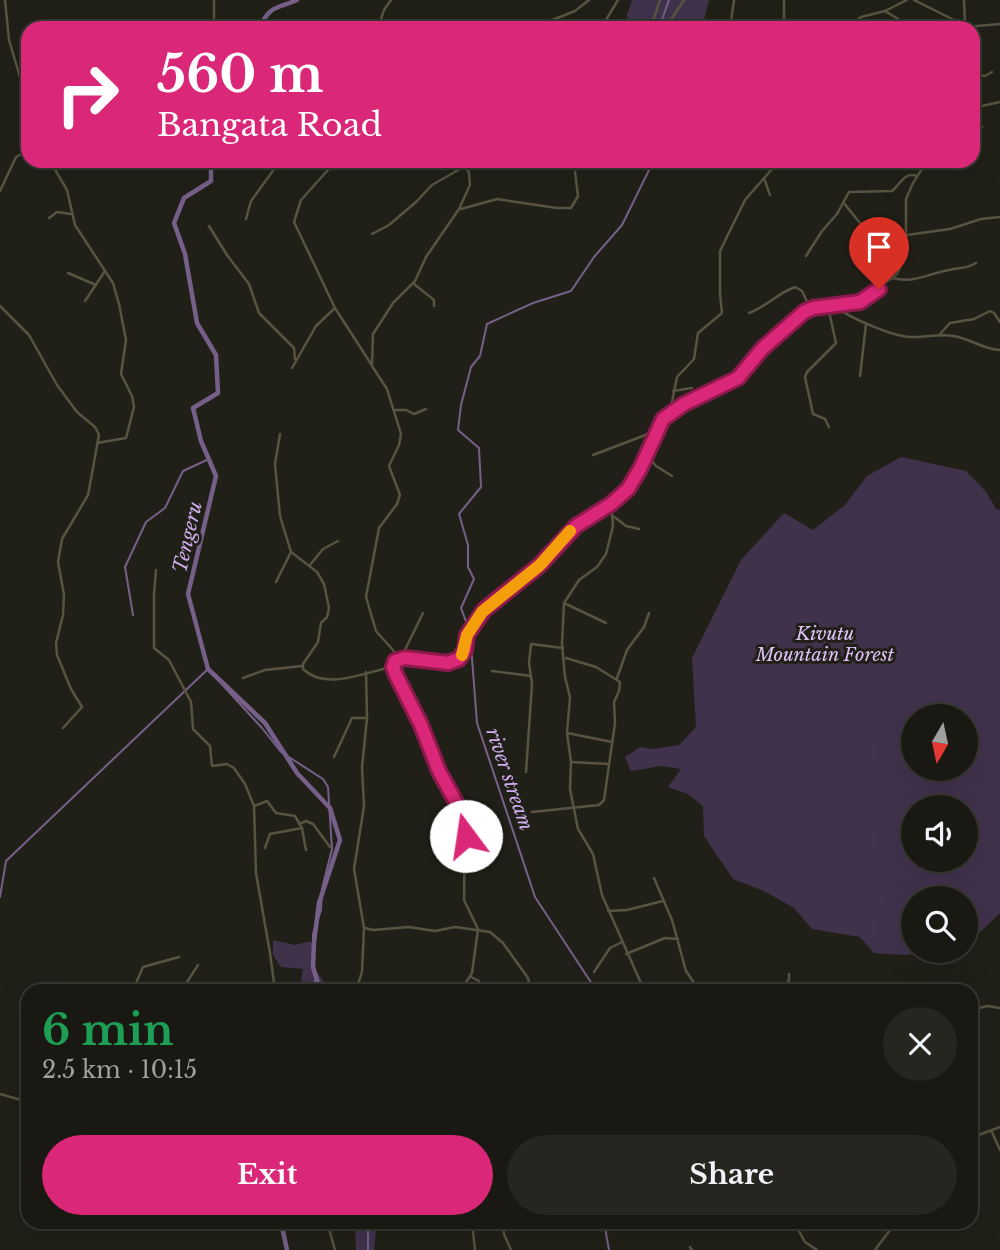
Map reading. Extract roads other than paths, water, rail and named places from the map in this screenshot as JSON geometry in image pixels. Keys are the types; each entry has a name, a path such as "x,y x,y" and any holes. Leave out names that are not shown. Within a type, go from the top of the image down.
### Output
{"street":[{"path":"5,0 9,40 21,80"},
{"path":"214,0 214,21"},
{"path":"380,21 383,10 391,0"},
{"path":"551,21 575,12 589,0"},
{"path":"605,21 618,0"},
{"path":"653,21 660,0"},
{"path":"670,21 684,0"},
{"path":"731,21 734,0"},
{"path":"783,21 784,0"},
{"path":"856,21 907,0"},
{"path":"914,0 955,21"},
{"path":"964,0 964,21"},
{"path":"885,11 898,21"},
{"path":"980,26 1000,24"},
{"path":"980,75 992,72"},
{"path":"980,106 1000,102"},
{"path":"0,191 16,157 21,154"},
{"path":"54,168 67,190 75,225 113,283 120,304 126,340 120,370 134,407 126,438 97,443"},
{"path":"246,219 251,201 274,168"},
{"path":"330,168 301,200 293,220 335,308 387,388 401,437 389,466 400,495 397,504 379,528 366,597 376,631 400,658 448,663 459,659 465,650 467,635 484,610 540,565 576,526 611,504 632,485 660,422 670,413 738,378 768,343 810,309 862,301 893,278 902,267 907,235 905,203 922,168"},
{"path":"372,234 389,225 416,202 429,186 464,168"},
{"path":"371,364 375,329 393,303 414,283 425,257 459,209 470,185 466,168"},
{"path":"670,413 677,377 694,359 699,331 722,313 720,251 745,200 773,168"},
{"path":"459,209 497,199 570,208 579,196 575,172"},
{"path":"806,256 849,192 892,191 905,177 913,174 917,176"},
{"path":"764,178 770,195"},
{"path":"843,202 860,223"},
{"path":"49,218 57,212 71,214"},
{"path":"907,235 950,229 981,219 1000,217"},
{"path":"209,226 227,256 249,284 259,313 294,348 295,359"},
{"path":"862,266 893,278 907,280 950,270 965,270 976,263"},
{"path":"85,301 105,271"},
{"path":"68,273 96,285"},
{"path":"414,283 433,299 434,306"},
{"path":"749,313 795,287 802,291 810,309"},
{"path":"0,306 29,335 54,381 68,400 96,427 99,435 88,495 64,535 59,553 58,565 64,595 57,650 71,689 82,707 63,728"},
{"path":"835,306 846,314 902,336 957,336 987,349 1000,350"},
{"path":"828,307 836,343 805,377 813,414 825,419 829,427"},
{"path":"292,368 320,320 335,308"},
{"path":"940,334 950,323 974,319 990,311 1000,323"},
{"path":"860,376 867,323"},
{"path":"673,391 692,388"},
{"path":"395,411 404,410 414,414 426,409"},
{"path":"593,455 656,431"},
{"path":"281,434 275,474 280,516 291,552 300,561 310,565 324,584 329,611 321,623 318,642 302,666"},
{"path":"647,455 656,466 673,476"},
{"path":"611,504 611,541 603,560 579,580 564,603 563,648 565,677 570,697 567,733 571,762 570,789 579,830 593,854 600,891 641,984"},
{"path":"613,516 626,526 639,529"},
{"path":"310,565 321,550 338,541"},
{"path":"276,582 291,552"},
{"path":"156,570 153,646 169,660 191,702 193,729 209,746 212,766 227,764 234,768 245,784 254,806 256,873 274,984"},
{"path":"564,603 606,623"},
{"path":"617,678 627,650 644,627 649,612"},
{"path":"423,613 393,667 426,735 439,771 453,793 462,815 466,842 464,900 478,929 471,977 466,984"},
{"path":"526,772 531,723 531,643 563,648"},
{"path":"532,812 574,810 602,803 615,723 614,702 621,685 617,678 588,663 565,657"},
{"path":"302,666 309,674 332,679 348,678 393,667"},
{"path":"243,678 265,670 302,666"},
{"path":"492,671 531,676"},
{"path":"360,984 364,928 354,869 364,806 362,767 367,719 366,672"},
{"path":"334,757 352,718 367,719"},
{"path":"567,733 612,743"},
{"path":"571,762 609,764"},
{"path":"254,806 267,801 273,811 294,815 301,826 306,850"},
{"path":"265,848 270,834 301,826 306,821 311,823 330,847"},
{"path":"654,878 678,939 686,971 695,984"},
{"path":"608,911 627,910 663,900"},
{"path":"364,928 416,928 435,932 450,927 490,932 503,943 529,984"},
{"path":"626,954 665,938 678,939"},
{"path":"594,972 610,948 622,942"},
{"path":"136,984 144,967 180,957"},
{"path":"186,984 198,965"},
{"path":"787,984 789,974"},
{"path":"471,977 480,984"},
{"path":"978,1008 987,1006 1000,1008"},
{"path":"0,1094 21,1100"},
{"path":"978,1136 1000,1127"},
{"path":"992,1132 1000,1150"},
{"path":"329,1229 335,1250"},
{"path":"473,1229 475,1250"},
{"path":"504,1229 511,1250"},
{"path":"798,1229 806,1242 817,1250"},
{"path":"875,1250 891,1229"}],"waterway":[{"name":"Tengeru","path":"263,21 270,11 297,0"},
{"name":"river stream","path":"662,21 669,0"},
{"name":"Tengeru","path":"211,168 211,181 184,198 174,223 185,254 197,323 216,355 218,393 193,408 201,441 216,476 188,594 208,669 265,723 297,773 330,808 340,840 319,903 313,967 318,984"},
{"name":"river stream","path":"592,984 535,897 477,723 470,632 461,608 474,579 468,567 468,545 459,514 481,487 479,448 458,430 461,405 471,367 480,356 487,324 533,303 571,291 594,257 622,225 650,168"},
{"path":"133,615 125,567 146,522 165,508 183,471 209,459"},
{"name":"Tengeru","path":"0,897 6,861 208,669 281,752 323,779 328,787 332,849 322,889 321,910 313,934 314,962"},
{"name":"Tengeru","path":"315,979 315,984"},
{"name":"Tengeru","path":"282,1229 287,1250"},
{"path":"368,1229 368,1250"},
{"name":"river stream","path":"605,1229 609,1250"}],"park label":[{"name":"Kivutu Mountain Forest","path":"825,644"}]}
